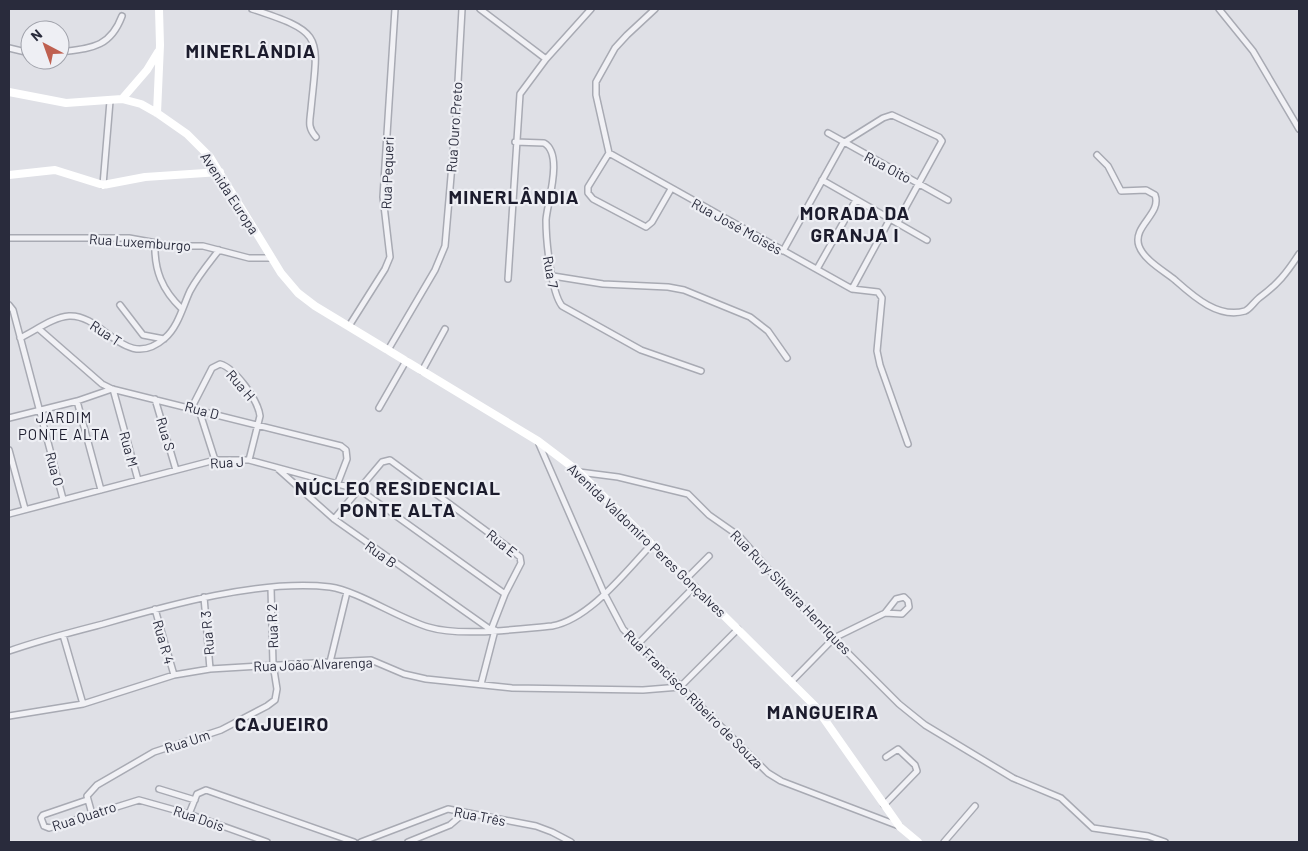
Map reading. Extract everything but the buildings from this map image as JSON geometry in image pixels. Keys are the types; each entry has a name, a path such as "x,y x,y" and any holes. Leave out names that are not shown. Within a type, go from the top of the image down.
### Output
{"street":[{"path":"157,113 160,73 159,9"},
{"path":"252,9 298,26 307,33 314,45 316,57 309,125 310,130 316,137"},
{"name":"Rua Pequeri","path":"349,326 385,269 390,257 383,196 395,9"},
{"name":"Rua Ouro Preto","path":"388,350 435,270 444,246 456,118 462,9"},
{"path":"480,9 546,59"},
{"path":"508,279 515,142 520,94 546,59 591,9"},
{"path":"655,9 615,48 596,82 596,95 608,153 588,187 588,193 593,199 646,227 652,222 671,189"},
{"path":"1219,9 1253,51 1299,129"},
{"path":"70,50 102,44 114,33 122,16"},
{"path":"122,99 148,70 156,57 160,45"},
{"path":"148,70 155,70 160,73"},
{"name":"Avenida Europa","path":"9,92 66,103 122,99 141,104 157,113 199,144 220,172 271,258 290,285 315,306"},
{"path":"103,185 110,101"},
{"path":"783,251 843,143 883,118 892,115 939,137 942,141 897,223"},
{"name":"Rua Oito","path":"828,133 948,200"},
{"name":"Rua 7","path":"515,142 544,143 549,147 553,173 546,217 547,253 556,297 566,310 641,350 701,371"},
{"name":"Rua José Moisés","path":"608,153 852,289 876,290 882,298 878,351 880,365 908,444"},
{"path":"1097,155 1108,166 1121,191 1146,190 1155,194 1156,204 1139,232 1139,247 1152,262 1210,307 1234,312 1247,310 1281,282 1299,254"},
{"path":"9,175 55,170 103,185 152,176 220,172"},
{"path":"822,180 927,240"},
{"path":"817,269 856,200"},
{"path":"852,289 890,219"},
{"name":"Rua Luxemburgo","path":"9,238 117,238 203,246 249,258 271,258"},
{"path":"155,243 155,264 158,275 165,289 182,309"},
{"path":"164,339 173,328 194,283 219,250"},
{"path":"553,276 603,284 668,287 684,290 750,317 768,331 787,358"},
{"path":"9,305 13,310 39,410"},
{"name":"Rua T","path":"120,305 142,335 164,339"},
{"name":"Avenida Valdomiro Peres Gonçalves","path":"315,306 538,441 579,472 816,706 900,827 918,842"},
{"name":"Rua T","path":"20,338 69,316 89,321 114,341 132,348 148,347 164,339"},
{"name":"Rua D","path":"39,328 102,384 112,389 258,424 336,445 346,450 347,459 337,485"},
{"path":"422,371 445,329"},
{"path":"379,408 406,361"},
{"name":"Rua H","path":"192,407 212,368 217,365 224,365 239,379 256,402 260,416 249,460"},
{"path":"9,418 77,401 112,389"},
{"name":"Rua M","path":"112,389 138,480"},
{"name":"Rua S","path":"155,399 176,470"},
{"path":"77,401 101,490"},
{"name":"Rua O","path":"39,410 63,499"},
{"path":"199,410 215,460"},
{"name":"Rua Francisco Ribeiro de Souza","path":"538,441 616,619 638,644 753,759 775,777 900,827"},
{"path":"9,450 25,509"},
{"path":"547,461 555,453"},
{"name":"Rua E","path":"334,519 382,462 388,459 393,460 520,557 520,566 505,594 493,630 481,684"},
{"name":"Rua J","path":"9,514 215,460 249,460 360,490 505,594"},
{"name":"Rua B","path":"278,469 334,519 493,630"},
{"name":"Rua Rury Silveira Henriques","path":"579,472 612,475 688,494 709,515 739,536 798,602 899,704 954,743 1013,778 1060,798 1093,828 1148,836 1165,842"},
{"path":"9,651 155,609 204,598 271,588 322,587 347,592 429,628 450,631 493,630 566,624 581,614 604,593 652,544"},
{"path":"687,578 709,556"},
{"path":"638,644 695,586"},
{"name":"Rua R 2","path":"271,588 273,664"},
{"path":"330,662 347,592"},
{"path":"791,682 834,638 885,613 898,598 904,597 908,600 909,607 903,613 896,615 885,613"},
{"name":"Rua R 3","path":"204,598 210,669"},
{"name":"Rua R 4","path":"155,609 174,675"},
{"path":"680,687 739,628"},
{"path":"63,635 83,704"},
{"name":"Rua João Alvarenga","path":"9,716 83,704 174,675 210,669 273,664 371,660 404,674 426,679 536,689 643,690 680,687"},
{"name":"Rua Um","path":"88,800 89,792 97,785 154,752 212,733 271,704 276,696 273,664"},
{"path":"884,805 917,771 916,765 898,749 886,757"},
{"path":"159,789 194,800"},
{"path":"189,814 199,792 206,790 354,842"},
{"path":"88,800 92,814"},
{"name":"Rua Quatro","path":"88,800 42,816 44,827 49,828 131,801"},
{"name":"Rua Dois","path":"131,801 150,802 267,842"},
{"path":"944,842 976,806"},
{"name":"Rua Três","path":"361,842 446,810 536,826 571,842"},
{"path":"408,842 450,825 464,813"}],"district":[{"name":"MINERLÂNDIA","path":"251,50"},
{"name":"MINERLÂNDIA","path":"514,196"},
{"name":"MORADA DA GRANJA I","path":"855,223"},
{"name":"JARDIM PONTE ALTA","path":"64,426"},
{"name":"NÚCLEO RESIDENCIAL PONTE ALTA","path":"398,498"},
{"name":"MANGUEIRA","path":"823,711"},
{"name":"CAJUEIRO","path":"282,723"}]}
